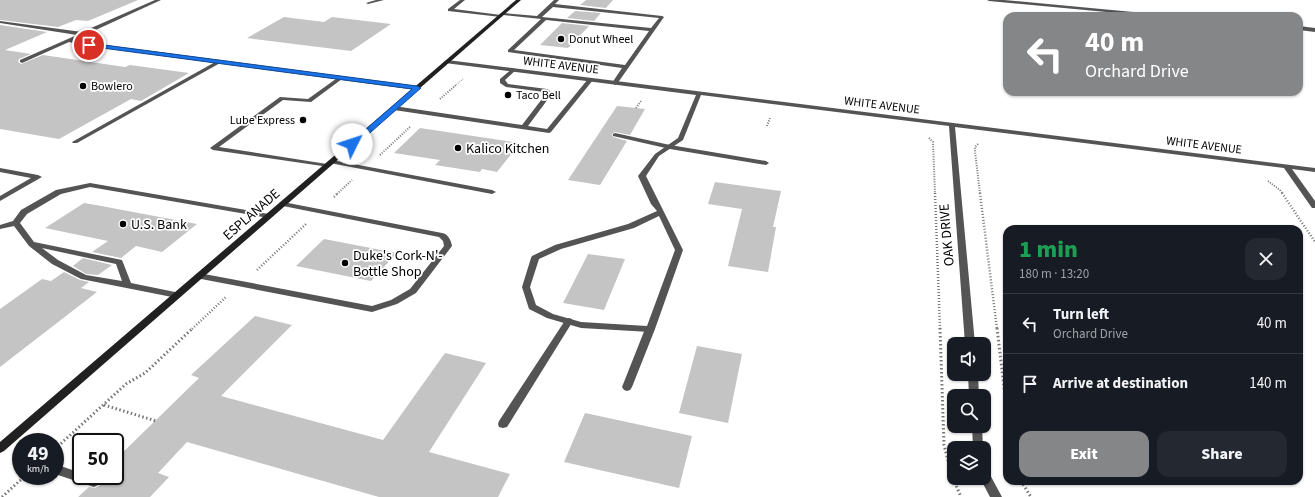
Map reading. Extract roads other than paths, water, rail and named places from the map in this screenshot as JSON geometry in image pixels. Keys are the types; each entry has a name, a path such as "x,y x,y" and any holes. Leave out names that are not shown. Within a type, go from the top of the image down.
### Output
{"main road":[{"name":"ESPLANADE","path":"0,448 519,0"}],"street":[{"path":"22,61 74,40 82,34 159,0"},
{"path":"368,3 382,0"},
{"path":"463,0 450,10 653,30"},
{"path":"557,0 510,51 626,67"},
{"path":"989,0 1121,12"},
{"path":"551,6 662,17 614,83"},
{"path":"0,22 82,34"},
{"path":"1303,28 1315,30"},
{"path":"74,40 219,62 417,88"},
{"path":"75,142 219,62"},
{"name":"WHITE AVENUE","path":"447,62 1315,170"},
{"path":"513,70 502,80 506,85 540,89 547,91 548,95 524,128"},
{"path":"340,78 310,101 282,98 213,148 329,164 492,192"},
{"path":"394,108 549,131 590,80"},
{"path":"627,387 679,250 661,212 654,204 642,176 657,155 670,148 681,139 700,94"},
{"name":"OAK DRIVE","path":"952,124 969,337"},
{"path":"615,134 670,148 766,163"},
{"path":"1286,166 1315,206"},
{"path":"0,170 38,177 0,199"},
{"path":"0,227 16,223 24,212 59,192 90,185 269,216"},
{"path":"199,276 372,309 394,302 412,291 448,246 447,240 442,235 283,204"},
{"path":"650,329 581,325 550,316 532,307 526,287 535,258 558,247 631,226 661,212"},
{"path":"16,223 32,244 55,262 84,277 177,295"},
{"path":"32,244 119,262 127,285"},
{"path":"503,424 568,321"},
{"path":"990,485 996,497"}],"place":[{"name":"Donut Wheel","path":"561,39"},
{"name":"Bowlero","path":"83,86"},
{"name":"Taco Bell","path":"508,95"},
{"name":"Lube Express","path":"303,120"},
{"name":"Kalico Kitchen","path":"458,148"},
{"name":"U.S. Bank","path":"123,224"},
{"name":"Duke's Cork-N'- Bottle Shop","path":"345,263"}]}
